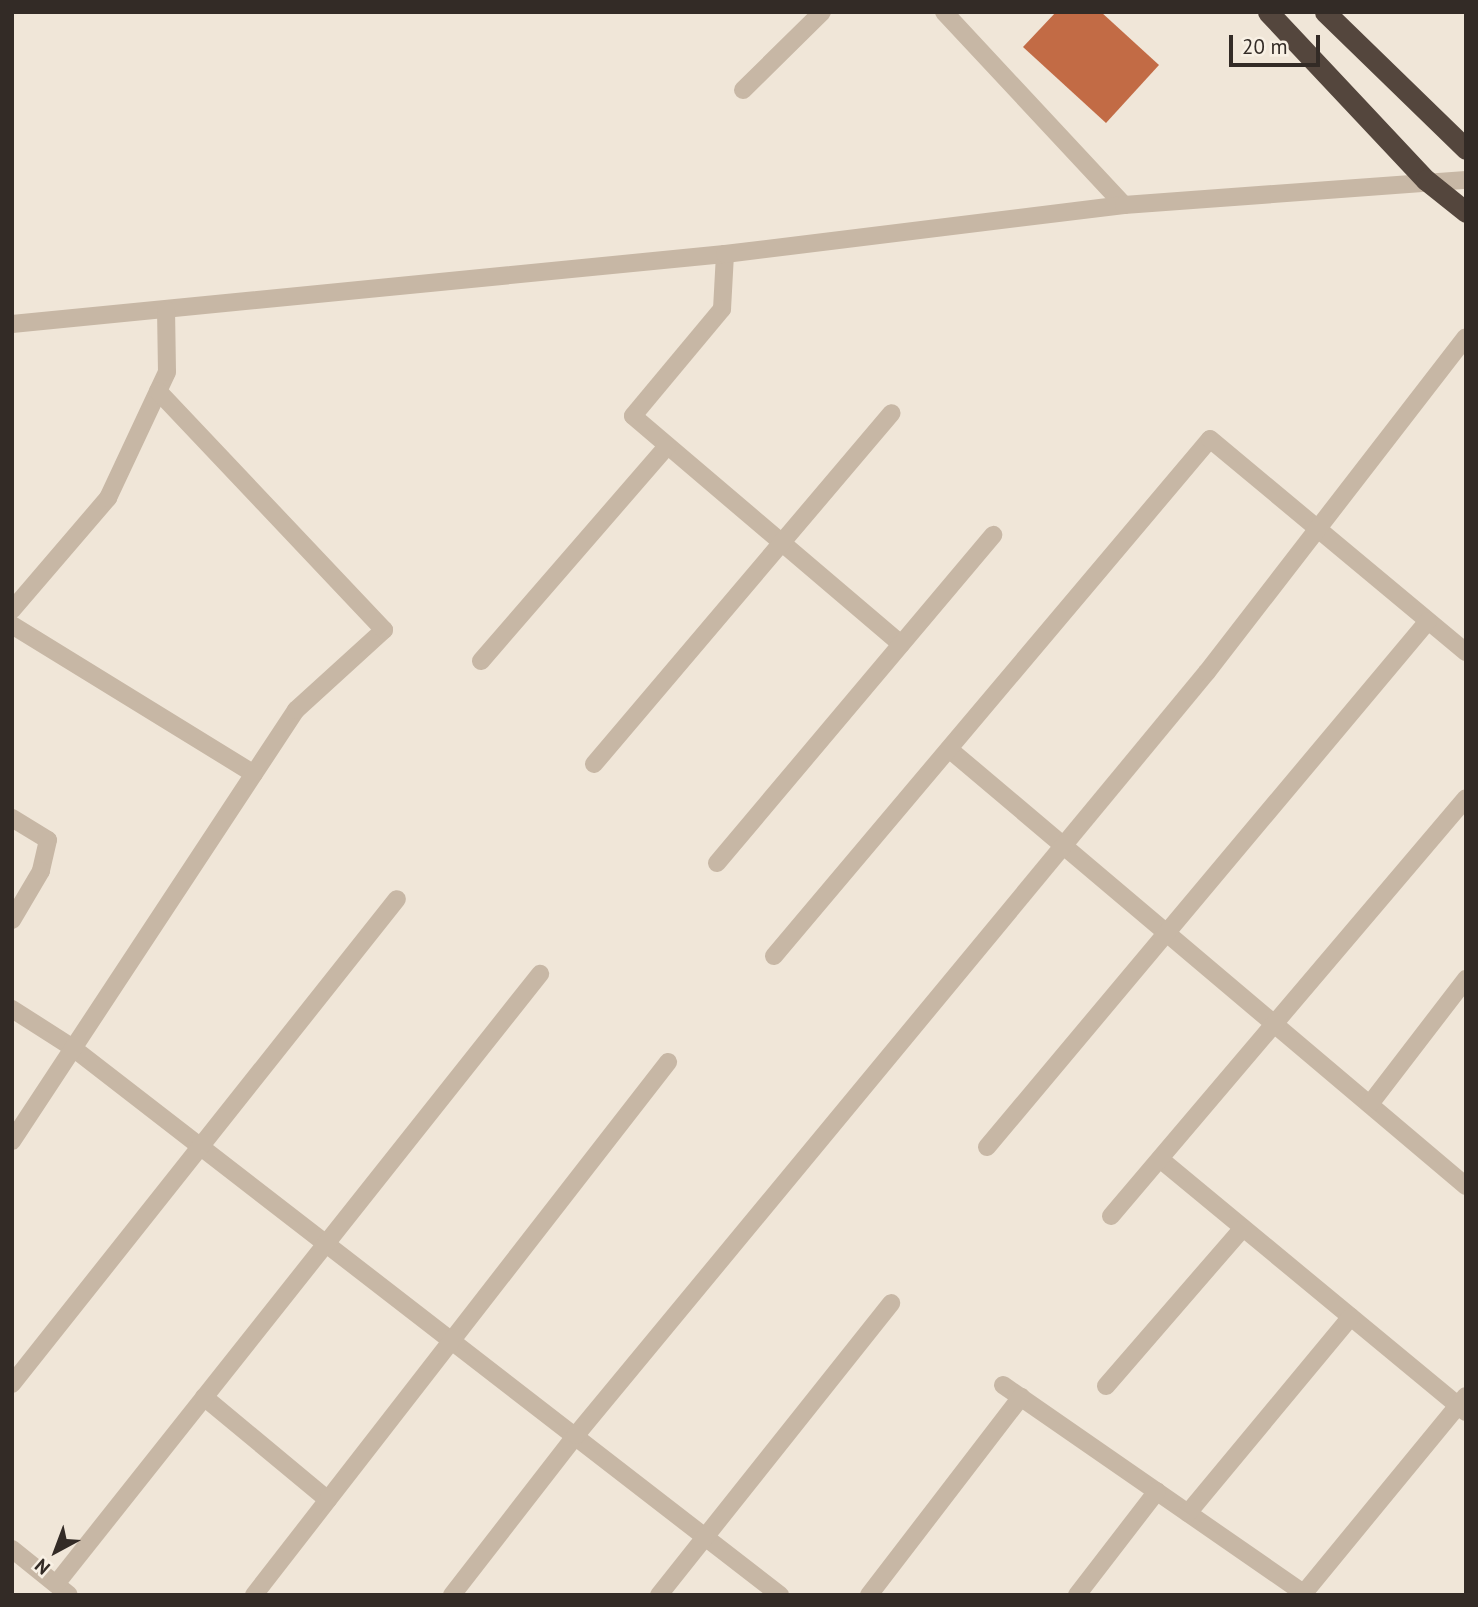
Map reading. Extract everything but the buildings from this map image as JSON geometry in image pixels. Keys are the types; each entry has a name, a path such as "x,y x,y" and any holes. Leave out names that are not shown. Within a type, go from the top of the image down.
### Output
{"highway":[{"path":"1268,12 1426,180 1466,212"},
{"path":"1325,12 1466,149"}],"street":[{"path":"743,90 822,12"},
{"path":"944,12 1124,205"},
{"path":"12,324 725,254 1124,205 1426,180 1466,180"},
{"path":"725,254 722,309 633,416 901,644"},
{"path":"12,610 108,498 167,372 166,310"},
{"path":"452,1595 576,1435 1064,845 1318,528 1466,337"},
{"path":"12,1141 296,710 384,631 158,391"},
{"path":"594,764 892,413"},
{"path":"774,957 1210,439 1466,652"},
{"path":"481,661 667,446"},
{"path":"718,863 993,535"},
{"path":"987,1147 1428,621"},
{"path":"12,625 254,774"},
{"path":"949,749 1466,1186"},
{"path":"1111,1216 1466,797"},
{"path":"12,818 48,840 40,871 12,920"},
{"path":"12,1384 397,899"},
{"path":"12,1549 62,1589 204,1397 540,974"},
{"path":"1370,1104 1466,979"},
{"path":"12,1009 73,1048 780,1595"},
{"path":"254,1595 668,1062"},
{"path":"1003,1385 1305,1594 1463,1404 1351,1317 1160,1159"},
{"path":"1106,1386 1244,1228"},
{"path":"659,1595 891,1303"},
{"path":"1188,1513 1351,1317"},
{"path":"204,1397 328,1500"},
{"path":"869,1595 1021,1397"},
{"path":"1077,1595 1157,1491"}]}
